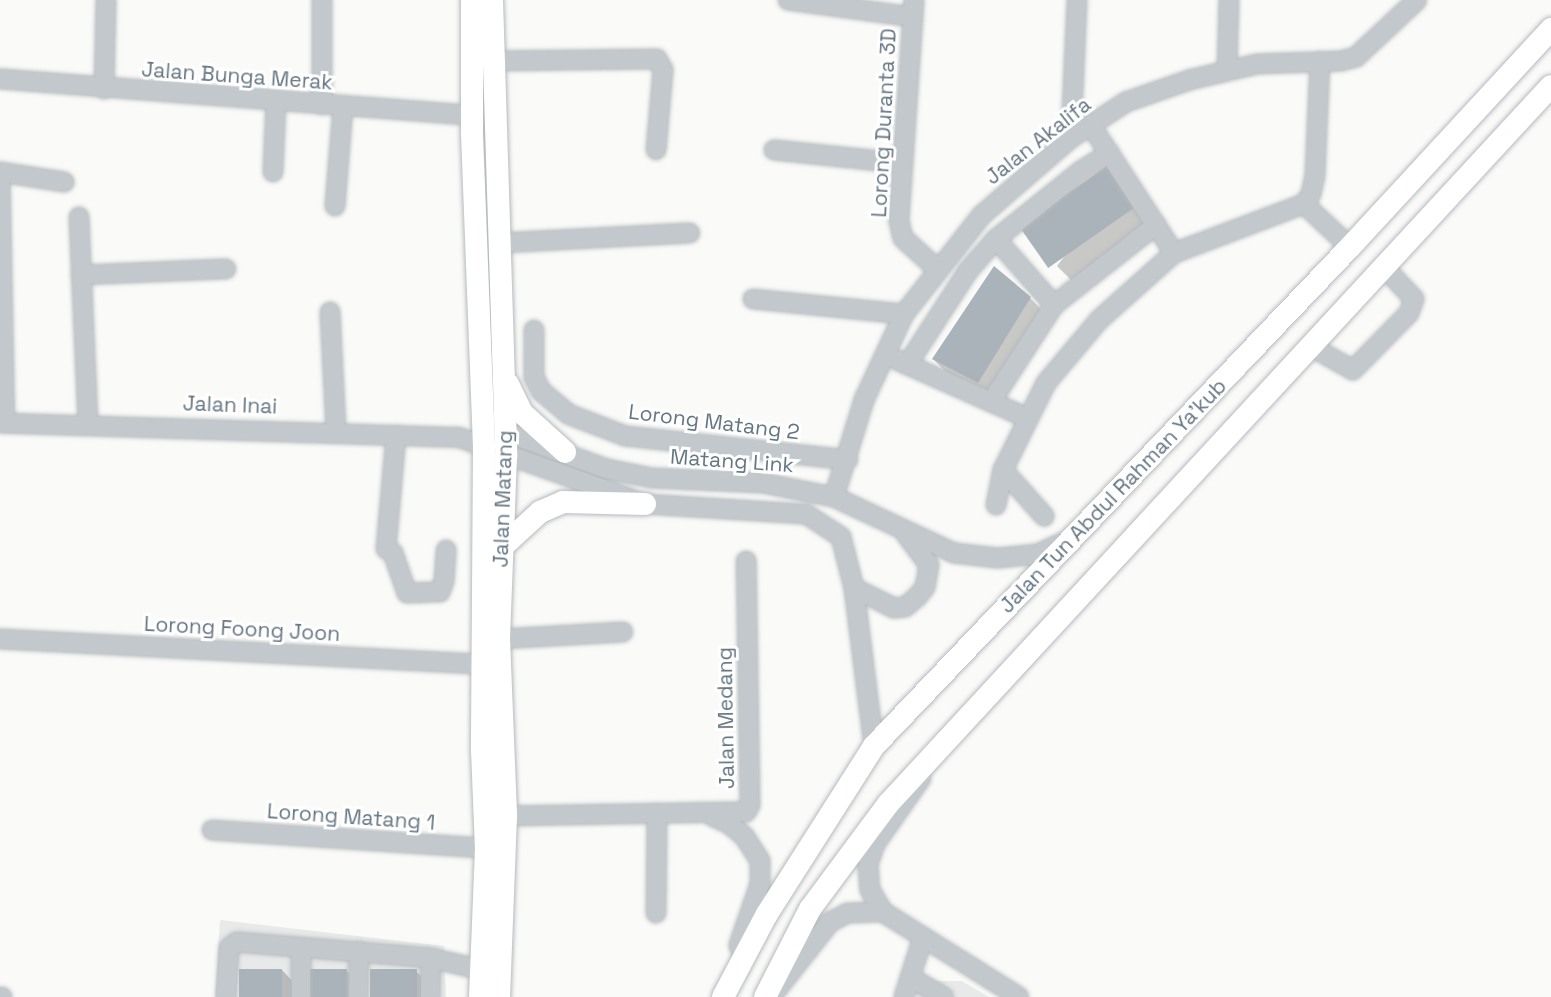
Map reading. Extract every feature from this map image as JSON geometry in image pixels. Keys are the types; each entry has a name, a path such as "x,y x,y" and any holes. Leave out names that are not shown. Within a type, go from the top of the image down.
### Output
{"main road":[{"name":"Jalan Matang","path":"472,0 472,116 484,450 482,664 486,848 480,997"},
{"name":"Jalan Matang","path":"492,0 492,61 506,429 498,639 506,816 500,997"},
{"name":"Jalan Tun Abdul Rahman Ya'kub","path":"723,997 743,956 874,746 1350,247 1551,29"},
{"name":"Jalan Tun Abdul Rahman Ya'kub","path":"765,997 810,909 888,804 1551,86"},
{"path":"504,365 510,392 522,413 565,452"},
{"path":"501,548 540,512 563,502 645,504"}],"street":[{"path":"104,89 106,0"},
{"path":"322,0 322,105"},
{"path":"788,0 914,8"},
{"path":"1071,138 1077,0"},
{"path":"1227,70 1229,0"},
{"name":"Jalan Akalifa","path":"834,497 848,460 864,400 904,314 937,269 982,215 1071,138 1090,124 1136,98 1227,70 1290,60 1320,61 1356,57 1417,0"},
{"name":"Lorong Duranta 3D","path":"914,8 900,163 899,221 903,238 937,269"},
{"path":"492,61 657,59 663,70 656,150"},
{"path":"996,505 1003,470 1027,418 1070,352 1127,292 1174,253 1304,204 1311,194 1315,176 1320,61"},
{"name":"Jalan Bunga Merak","path":"0,79 104,89 472,116"},
{"path":"273,172 276,101"},
{"path":"335,206 343,106"},
{"path":"1090,124 1174,253"},
{"path":"774,150 900,163"},
{"path":"907,365 968,271 996,239 1082,171 1110,153"},
{"path":"2,423 0,172 64,182"},
{"path":"1304,204 1350,247"},
{"path":"79,217 88,424"},
{"path":"991,402 1054,305 1156,225"},
{"path":"499,243 690,233"},
{"path":"996,239 1054,305"},
{"path":"1310,346 1353,370 1409,313 1414,299 1383,266"},
{"path":"81,275 226,269"},
{"path":"753,299 904,314"},
{"path":"330,312 336,431"},
{"name":"Lorong Matang 2","path":"534,330 534,377 541,391 568,414 625,435 848,460"},
{"path":"885,355 1027,418"},
{"name":"Jalan Inai","path":"2,423 336,431 458,437"},
{"path":"458,437 483,425"},
{"name":"Matang Link","path":"483,425 506,429 606,469 652,478 762,483 834,497 954,553 998,558 1038,554 1076,536"},
{"path":"396,435 386,549 393,553 407,593 440,592 444,582 446,550"},
{"path":"458,437 484,450 645,504 806,514 841,537 854,588 874,746"},
{"path":"1003,470 1044,516"},
{"path":"854,588 894,608 906,607 917,597 925,587 929,565 905,532"},
{"name":"Jalan Medang","path":"506,816 657,813 741,815 750,804 746,561"},
{"path":"498,639 623,632"},
{"name":"Lorong Foong Joon","path":"0,639 482,664"},
{"path":"932,754 917,786 875,844 868,864 870,890 883,912 1019,997"},
{"path":"656,913 657,813"},
{"path":"702,813 728,823 744,836 760,861 760,884 739,945 743,956"},
{"name":"Lorong Matang 1","path":"212,830 486,848"},
{"path":"771,997 830,922 848,913 883,912"},
{"path":"904,997 923,937"},
{"path":"226,997 229,948 237,942 431,958 482,970"},
{"path":"301,949 301,997"},
{"path":"358,997 359,951"},
{"path":"430,997 431,958"},
{"path":"910,977 943,997"}],"shaded area":[{"path":"220,920 444,946 446,997 215,997"},
{"path":"920,981 962,981 989,997 916,997"}],"building":[{"path":"1108,165 1137,206 1048,268 1020,227"},
{"path":"994,266 1031,297 978,383 932,359"},
{"path":"239,969 282,969 282,997 239,997"},
{"path":"308,969 347,969 347,997 308,997"},
{"path":"370,969 417,969 417,997 370,997"}]}
